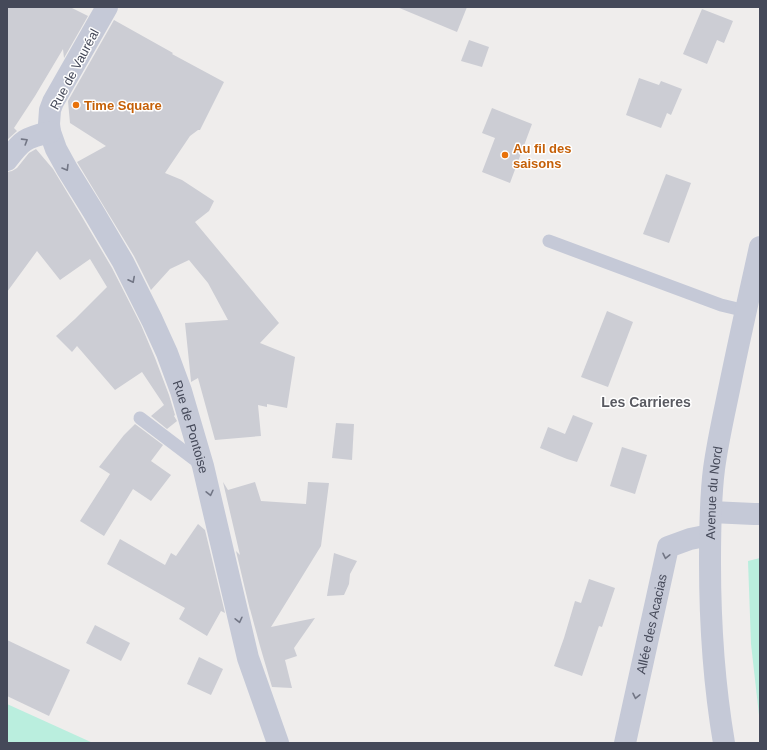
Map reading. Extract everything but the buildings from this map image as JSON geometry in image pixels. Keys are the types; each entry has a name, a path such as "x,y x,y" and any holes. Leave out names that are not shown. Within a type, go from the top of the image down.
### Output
{"street":[{"name":"Rue de Vauréal","path":"50,132 49,117 53,102 106,7"},
{"path":"7,160 23,141 50,132"},
{"name":"Rue de Pontoise","path":"50,132 61,160 123,262 167,354 203,466 248,658 278,743"},
{"name":"Avenue du Nord","path":"724,743 712,644 710,601 711,512 714,471 719,438 760,248"},
{"path":"711,512 760,514"},
{"name":"Allée des Acacias","path":"625,743 668,547 690,538 710,535"}],"lane":[{"path":"548,241 721,305 746,311"},
{"path":"140,418 203,466"}],"green space":[{"path":"760,558 760,724 751,644 748,561"},
{"path":"7,704 93,743 7,743"}],"place":[{"name":"Time Square","path":"76,105"},
{"name":"Au fil des saisons","path":"505,155"}],"district":[{"name":"Les Carrieres","path":"646,402"}]}
